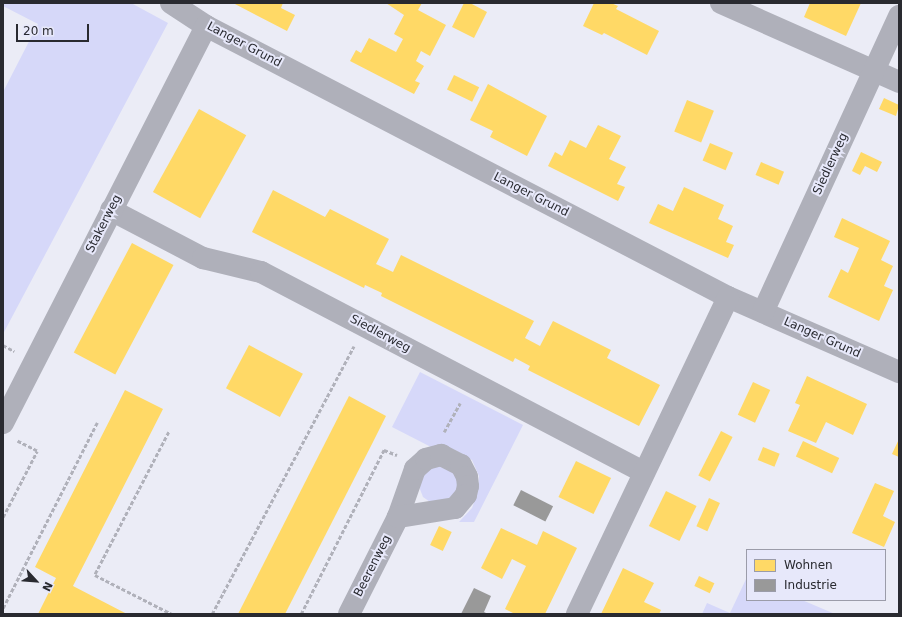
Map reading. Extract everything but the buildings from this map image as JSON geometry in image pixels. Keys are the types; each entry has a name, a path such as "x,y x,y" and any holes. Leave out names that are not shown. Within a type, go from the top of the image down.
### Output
{"street":[{"name":"Langer Grund","path":"171,3 206,26 728,297 899,372"},
{"path":"721,3 899,82"},
{"name":"Siedlerweg","path":"763,312 899,16"},
{"name":"Stakerweg","path":"6,430 112,210 206,26"},
{"name":"Siedlerweg","path":"112,210 203,258 261,272 644,472"},
{"path":"577,614 728,297"},
{"path":"398,517 448,511 455,508 466,495 467,477 461,465 449,457 432,456"},
{"name":"Beerenweg","path":"348,614 398,517 415,469 432,456"}],"path":[{"path":"212,614 365,326"},
{"path":"432,456 471,381"},
{"path":"3,608 97,423"},
{"path":"3,517 37,451 6,430"},
{"path":"169,432 95,575 172,614"},
{"path":"301,614 384,450"}],"shaded area":[{"path":"3,3 131,3 168,23 3,334 3,92 38,24 3,6"},
{"path":"420,372 523,425 474,522 459,522 472,508 477,494 479,476 472,460 455,450 431,447 392,427"},
{"path":"442,464 458,476 457,495 433,504 423,497 418,484 423,471"},
{"path":"746,579 746,601 804,601 835,614 702,614 707,603 730,613"}]}
